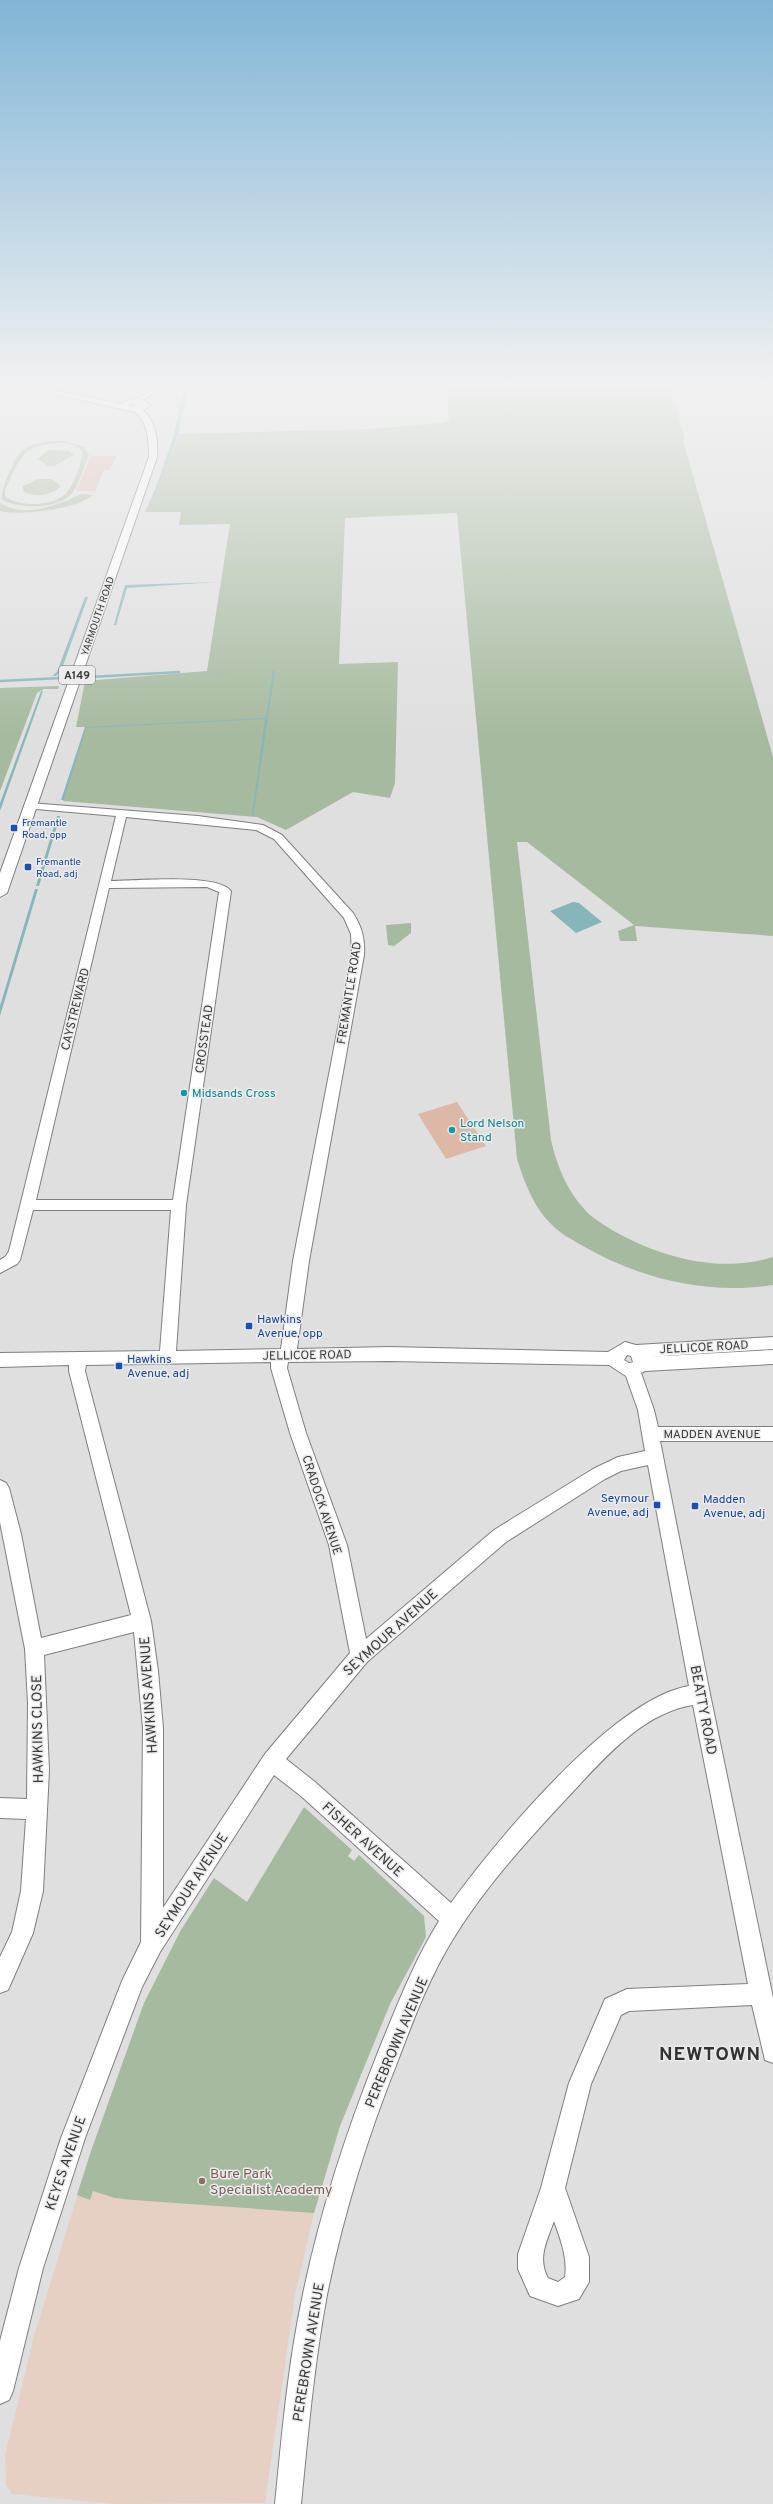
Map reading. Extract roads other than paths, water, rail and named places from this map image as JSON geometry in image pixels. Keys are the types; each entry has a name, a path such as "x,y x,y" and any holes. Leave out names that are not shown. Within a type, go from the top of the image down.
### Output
{"main road":[{"name":"YARMOUTH ROAD","path":"0,893 29,806 137,503"}],"street":[{"name":"FREMANTLE ROAD","path":"29,806 122,812 242,823 270,831 279,838 349,916 358,933 358,955 284,1355"},
{"name":"CAYSTREWARD","path":"0,1267 12,1260 16,1251 122,812"},
{"name":"CROSSTEAD","path":"104,884 208,884 222,888 226,891 179,1205 168,1357"},
{"path":"26,1205 179,1205"},
{"name":"JELLICOE ROAD","path":"0,1360 389,1354 615,1359 619,1366 636,1362 773,1343"},
{"name":"CRADOCK AVENUE","path":"284,1355 279,1368 298,1433 338,1545 360,1656"},
{"name":"JELLICOE ROAD","path":"636,1362 773,1357"},
{"name":"HAWKINS AVENUE","path":"78,1358 77,1371 96,1449 142,1621 149,1671 153,1728 152,1944"},
{"name":"BEATTY ROAD","path":"636,1362 656,1456 700,1694 773,2052"},
{"name":"MADDEN AVENUE","path":"651,1434 773,1434"},
{"name":"SEYMOUR AVENUE","path":"152,1944 272,1761 360,1656 500,1536 599,1474 618,1464 656,1456"},
{"name":"HAWKINS CLOSE","path":"0,1488 12,1534 34,1649 38,1702 39,1762 32,1891 22,1933 0,1982"},
{"path":"34,1649 142,1621"},
{"name":"PEREBROWN AVENUE","path":"288,2504 308,2330 335,2211 380,2075 408,2006 453,1919 490,1868 598,1752 635,1722 670,1700 685,1695 700,1694"},
{"name":"FISHER AVENUE","path":"272,1761 308,1789 453,1919"},
{"path":"0,1808 36,1809"},
{"name":"KEYES AVENUE","path":"0,2391 31,2268 73,2138 124,2003 152,1944"},
{"path":"553,2188 580,2083 613,2007 627,2000 761,1994"}],"water":[{"path":"217,582 127,588 116,625 114,625 125,585"},
{"path":"85,597 88,597 61,671 56,676 52,676 57,672"},
{"path":"271,670 275,670 253,817 252,814 265,719 86,728 64,800 61,800 85,727 266,718 273,671"},
{"path":"41,691 43,691 0,811 0,803"},
{"path":"57,816 60,816 39,886 36,886"},
{"path":"35,889 38,889 0,1016 0,1006"},
{"path":"573,902 579,903 602,922 576,933 550,911"}],"waterway":[{"path":"90,677 179,672"},
{"path":"0,681 61,678"}],"place":[{"name":"Fremantle Road, opp","path":"14,828"},
{"name":"Fremantle Road, adj","path":"28,867"},
{"name":"Midsands Cross","path":"184,1093"},
{"name":"Lord Nelson Stand","path":"452,1130"},
{"name":"Hawkins Avenue, opp","path":"249,1326"},
{"name":"Hawkins Avenue, adj","path":"119,1366"},
{"name":"Seymour Avenue, adj","path":"657,1505"},
{"name":"Madden Avenue, adj","path":"695,1506"},
{"name":"Bure Park Specialist Academy","path":"202,2181"}],"district":[{"name":"NEWTOWN","path":"710,2053"}]}
